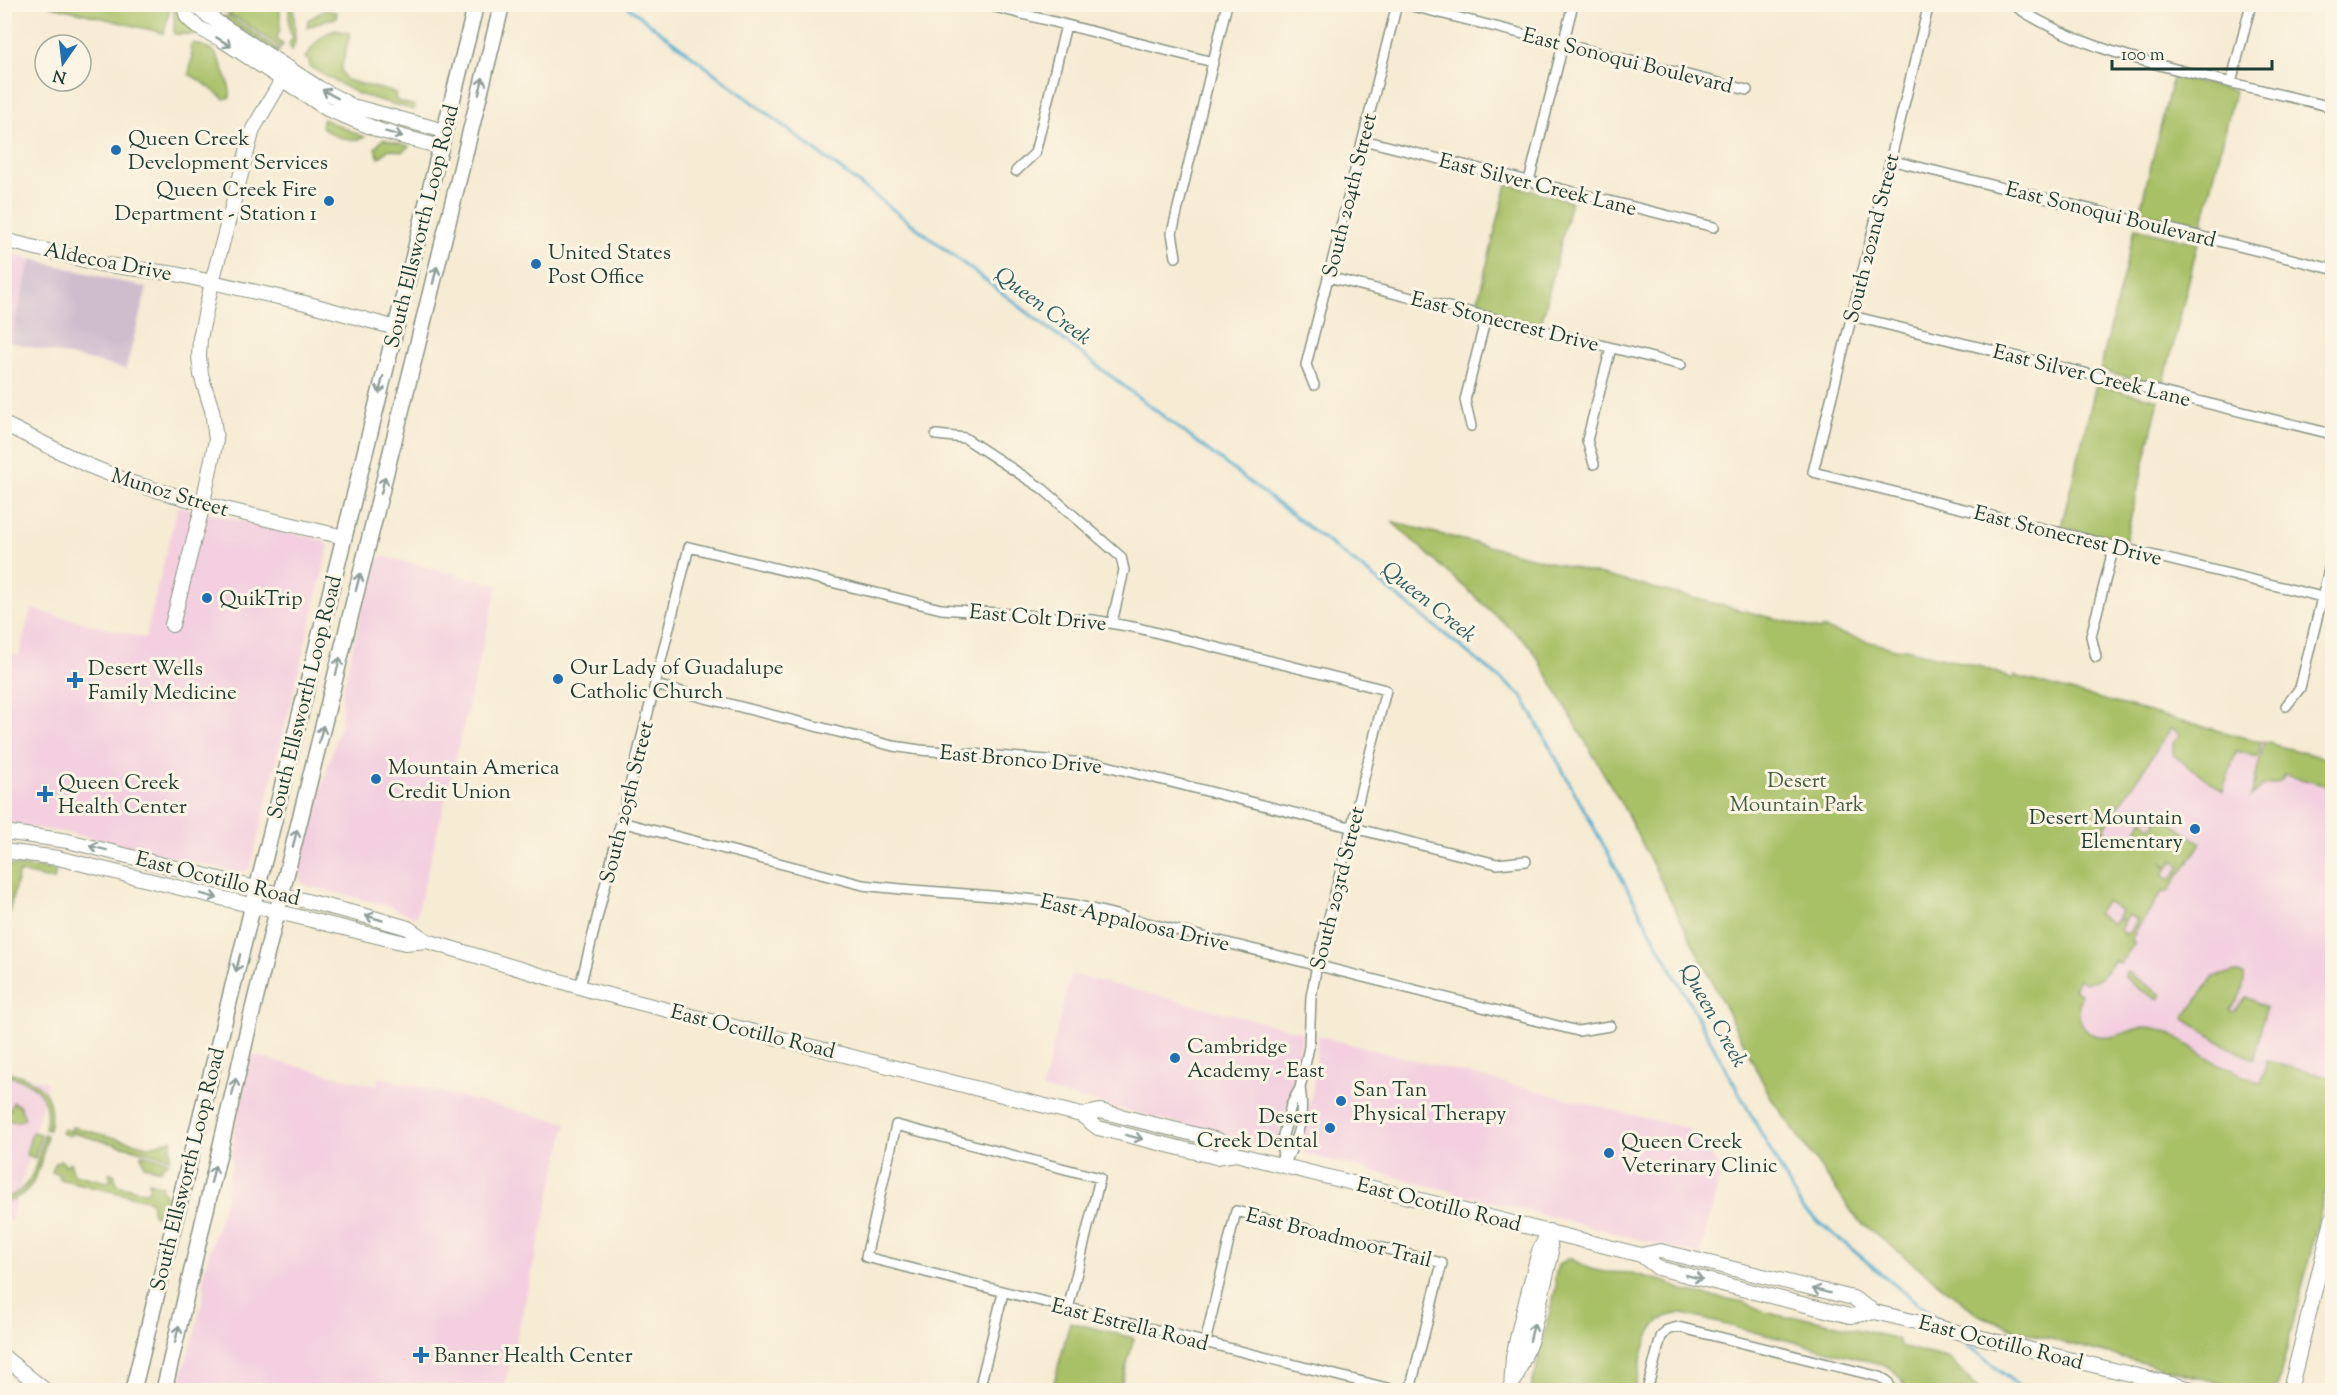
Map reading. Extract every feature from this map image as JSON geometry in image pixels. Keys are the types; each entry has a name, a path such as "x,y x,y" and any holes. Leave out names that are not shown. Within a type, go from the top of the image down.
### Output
{"main road":[{"path":"183,4 192,23 285,74 352,106 445,131"},
{"path":"195,4 285,74 314,101 350,120 441,147"},
{"name":"South Ellsworth Loop Road","path":"133,1390 476,4"},
{"name":"South Ellsworth Loop Road","path":"164,1390 281,894 502,4"},
{"path":"172,625 203,504 216,440 212,410 201,375 200,338 212,282 250,140 285,74"},
{"name":"Aldecoa Drive","path":"4,240 100,264 176,274 212,282 305,303 396,328"},
{"path":"396,328 421,332"},
{"name":"Munoz Street","path":"4,424 87,465 132,483 203,504 344,537"},
{"path":"344,537 368,542"},
{"name":"East Ocotillo Road","path":"4,832 79,843 281,894 408,928 427,941 580,987 1081,1114 1100,1111 1218,1140 1236,1154 1641,1255 1659,1251 1853,1298 1875,1312 2196,1390"},
{"name":"East Ocotillo Road","path":"4,851 58,858 405,943 427,941"},
{"path":"2290,1390 2332,1220"},
{"path":"1511,1388 1523,1364 1530,1342 1551,1256 1549,1231"},
{"path":"4,1358 45,1390"}],"street":[{"path":"983,4 1213,62"},
{"path":"1176,256 1172,233 1227,4"},
{"name":"South 204th Street","path":"1314,386 1306,365 1397,4"},
{"name":"East Sonoqui Boulevard","path":"1404,4 1747,90"},
{"path":"1529,181 1573,4"},
{"name":"South 202nd Street","path":"1813,472 1929,4"},
{"path":"2012,4 2031,17 2080,41 2125,57 2332,108"},
{"path":"2231,83 2250,4"},
{"path":"1016,171 1035,153 1066,25"},
{"name":"East Silver Creek Lane","path":"1363,140 1714,227"},
{"name":"East Sonoqui Boulevard","path":"1890,160 2332,269"},
{"name":"East Stonecrest Drive","path":"1328,278 1681,365"},
{"name":"East Silver Creek Lane","path":"1852,316 2332,434"},
{"path":"1471,426 1465,400 1486,317"},
{"path":"1594,464 1587,440 1611,348"},
{"path":"936,435 965,438 1043,489 1121,557 1125,570 1112,623"},
{"name":"East Stonecrest Drive","path":"1813,472 2322,597"},
{"path":"2096,657 2091,636 2114,546"},
{"name":"East Colt Drive","path":"689,547 940,609 1112,623 1386,690"},
{"name":"South 205th Street","path":"580,987 689,547"},
{"path":"2286,706 2300,688 2332,557"},
{"name":"East Bronco Drive","path":"655,685 893,746 1099,764 1497,864 1526,861"},
{"name":"South 203rd Street","path":"1283,1166 1282,1140 1291,1105 1300,1088 1309,1047 1311,996 1317,965 1386,690"},
{"name":"East Appaloosa Drive","path":"621,822 863,885 1076,904 1578,1031 1610,1026"},
{"name":"East Estrella Road","path":"1068,1309 1100,1178 896,1125 866,1257 1003,1293 1395,1390"},
{"name":"East Broadmoor Trail","path":"1205,1343 1236,1211 1442,1263 1410,1390"},
{"path":"979,1390 1003,1293"},
{"path":"1647,1390 1660,1339 1667,1330 1678,1327 1880,1377 1891,1388"}],"shaded area":[{"path":"4,253 31,259 10,342 5,340"},
{"path":"31,259 147,288 126,369 10,342"},
{"path":"178,506 322,540 329,546 252,861 249,869 239,873 70,833 5,823 4,652 19,656 31,609 145,638"},
{"path":"382,556 498,585 416,918 390,906 309,886 301,881 299,876 305,843 341,722 343,687 373,564"},
{"name":"Desert Mountain Elementary","path":"2090,698 2332,759 2332,1078 2267,1061 2261,1083 1895,991"},
{"name":"Cambridge Academy - East","path":"1071,974 1302,1032 1298,1066 1279,1135 1273,1142 1258,1144 1042,1089"},
{"path":"1318,1036 1689,1129 1719,1166 1720,1176 1700,1255 1305,1153 1300,1142 1313,1089"},
{"path":"251,1055 377,1086 379,1077 567,1123 504,1390 176,1390 193,1340 204,1294 204,1269 223,1208 231,1167 234,1131"},
{"path":"5,1071 48,1082 11,1221 5,1219"}],"green space":[{"path":"48,5 171,5 164,33"},
{"path":"174,5 177,5 202,35 174,34"},
{"path":"212,5 280,5 280,30 277,37 283,44 281,48 240,20"},
{"path":"289,8 294,8 295,43 292,50 289,44 293,37 289,30"},
{"path":"325,10 337,12 336,18 307,28 308,20"},
{"path":"229,16 279,50 278,53 221,17"},
{"path":"336,30 350,33 341,70 346,80 396,93 395,98 399,102 414,105 414,110 358,94 310,67 309,60 305,58 311,49 322,37"},
{"path":"194,43 216,54 227,81 230,97 224,99 189,74 192,58 190,47"},
{"path":"2173,76 2235,91 2201,230 2139,214"},
{"path":"323,119 365,137 354,140 335,135 321,125"},
{"path":"383,139 409,146 402,152 389,149 379,158 375,148"},
{"path":"1507,184 1571,201 1541,325 1476,308"},
{"path":"2135,228 2198,243 2163,386 2100,370"},
{"path":"2096,385 2159,400 2125,542 2061,527"},
{"name":"Desert Mountain Park","path":"1392,522 1820,630 1821,628 1895,649 1905,649 1982,667 2013,679 2015,676 2261,742 2258,757 2236,751 2223,791 2173,755 2173,744 2179,734 2171,728 2103,830 2127,845 2144,819 2150,827 2156,824 2155,819 2146,817 2151,809 2201,843 2180,875 2176,872 2180,866 2173,860 2168,867 2161,862 2167,868 2163,875 2170,880 2175,874 2178,876 2167,893 2163,891 2137,929 2133,927 2137,920 2129,915 2125,921 2118,916 2121,911 2106,901 2097,914 2113,924 2117,918 2124,923 2120,929 2123,935 2125,932 2128,934 2132,929 2136,931 2131,940 2135,943 2120,963 2115,960 2101,978 2085,983 2079,979 2073,988 2081,994 2080,1020 2093,1035 2110,1037 2146,1027 2155,1028 2177,1038 2216,1063 2257,1082 2261,1083 2267,1061 2332,1078 2332,1165 2275,1390 2247,1390 2020,1331 1979,1315 1857,1219 1771,1098 1627,814 1531,647"},
{"path":"2264,742 2332,760 2332,787 2285,775 2280,782 2261,787 2251,797"},
{"path":"5,865 56,870 54,880 19,872 5,929"},
{"path":"2127,972 2162,995 2159,999 2140,990 2124,976"},
{"path":"2235,972 2244,975 2244,985 2239,998 2230,1010 2233,1013 2246,997 2266,1007 2254,1059 2228,1047 2184,1019 2213,977"},
{"path":"5,1071 27,1078 42,1090 50,1106 49,1130 45,1129 46,1107 39,1092 25,1082 5,1075"},
{"path":"13,1102 20,1106 25,1119 16,1122 5,1119 5,1109 10,1110"},
{"path":"72,1127 147,1146 172,1140 170,1158 72,1133 71,1136 61,1133 63,1129 71,1131"},
{"path":"32,1132 41,1134 35,1158 26,1155"},
{"path":"44,1134 47,1135 43,1157 31,1185 16,1198 5,1202 5,1198 15,1194 29,1181"},
{"path":"141,1154 169,1161 162,1166 162,1170 144,1166"},
{"path":"60,1160 66,1165 70,1162 74,1174 107,1182 111,1180 109,1173 114,1174 117,1185 145,1192 149,1190 149,1182 162,1186 161,1189 166,1196 161,1219 153,1214 151,1201 59,1179 60,1175 52,1172 55,1164"},
{"path":"1569,1258 1590,1269 1631,1273 1666,1282 1683,1291 1744,1302 1765,1312 1786,1317 1808,1318 1898,1339 1900,1346 1950,1359 1979,1390 1905,1390 1898,1375 1885,1365 1683,1314 1670,1316 1660,1321 1652,1330 1643,1353 1635,1390 1531,1390 1556,1287 1555,1278 1558,1265"},
{"path":"1070,1322 1134,1338 1120,1390 1052,1390"}],"waterway":[{"name":"Queen Creek","path":"624,4 1367,572 1522,696 1802,1208 1941,1323"},
{"name":"Queen Creek","path":"1960,1338 2023,1390"}],"place":[{"name":"Queen Creek Development Services","path":"116,150"},
{"name":"Queen Creek Fire Department - Station 1","path":"329,201"},
{"name":"United States Post Office","path":"536,264"},
{"name":"QuikTrip","path":"207,598"},
{"name":"Our Lady of Guadalupe Catholic Church","path":"558,679"},
{"name":"Desert Wells Family Medicine","path":"75,680"},
{"name":"Mountain America Credit Union","path":"376,779"},
{"name":"Queen Creek Health Center","path":"45,794"},
{"name":"Desert Mountain Elementary","path":"2195,829"},
{"name":"Cambridge Academy - East","path":"1175,1058"},
{"name":"San Tan Physical Therapy","path":"1341,1101"},
{"name":"Desert Creek Dental","path":"1330,1128"},
{"name":"Queen Creek Veterinary Clinic","path":"1609,1153"},
{"name":"Banner Health Center","path":"421,1355"}]}
